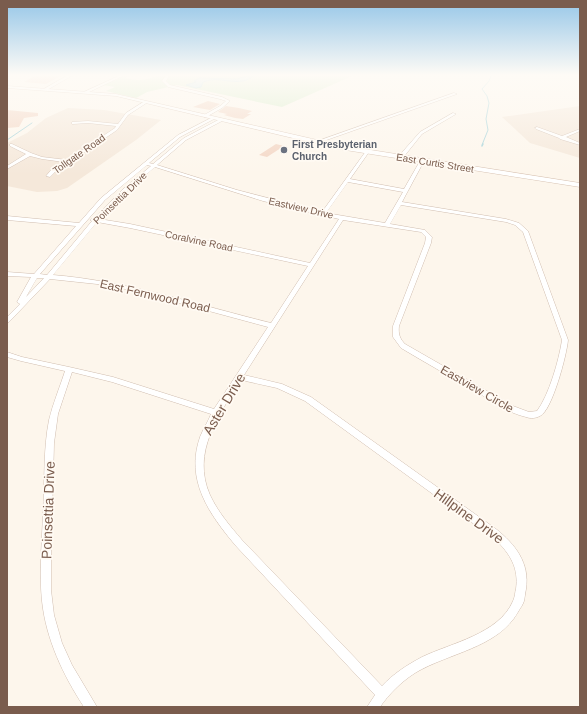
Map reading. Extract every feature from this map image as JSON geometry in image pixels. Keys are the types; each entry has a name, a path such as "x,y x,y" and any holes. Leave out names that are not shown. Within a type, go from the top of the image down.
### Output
{"main road":[{"name":"East Curtis Street","path":"168,107 317,142 367,152 580,185"}],"street":[{"name":"Tollgate Road","path":"48,176 119,125 127,114 138,107"},
{"path":"205,116 221,107"},
{"path":"317,142 417,107"},
{"path":"400,158 421,133 454,114"},
{"name":"Poinsettia Drive","path":"16,310 35,276 103,199 179,136 213,118"},
{"name":"Poinsettia Drive","path":"7,321 49,276 108,206 185,139 221,120"},
{"path":"73,122 119,125"},
{"path":"537,128 580,144"},
{"path":"561,138 580,130"},
{"path":"11,145 29,154 42,158 68,161"},
{"path":"323,214 367,152"},
{"path":"7,168 29,154"},
{"path":"387,225 422,161"},
{"name":"Eastview Drive","path":"146,163 273,202 342,218 387,225"},
{"path":"347,180 406,191"},
{"name":"Eastview Circle","path":"387,225 423,231 429,237 396,326 395,333 398,341 410,350 517,412 530,415 543,410 564,352 565,340 525,231 517,224 506,221 399,202"},
{"path":"7,218 79,225"},
{"name":"Aster Drive","path":"342,218 216,413 204,438 200,464 201,481 204,493 213,512 238,543 381,693"},
{"name":"Coralvine Road","path":"85,219 130,226 312,265"},
{"name":"East Fernwood Road","path":"7,274 49,276 120,286 172,298 273,326"},
{"path":"7,354 21,359 113,380 216,413"},
{"name":"Poinsettia Drive","path":"69,369 56,408 51,434 46,574 47,601 51,625 59,648 73,679 91,707"},
{"name":"Hillpine Drive","path":"240,377 279,386 308,399 493,532 510,547 516,555 522,576 521,593 514,612 502,625 486,636 412,668 381,693 373,707"}],"shaded area":[{"path":"580,107 580,158 530,143 502,117"},
{"path":"68,108 104,110 161,120 136,140 67,188 57,191 37,192 7,186 7,143 27,133 46,118"}],"building":[{"path":"195,107 214,107 210,110"},
{"path":"224,107 235,107 252,111 247,114 251,114 243,119 224,115 227,114 218,112"},
{"path":"7,110 38,113 38,116 24,118 19,127 7,128"},
{"name":"First Presbyterian Church","path":"276,144 284,146 267,157 259,155"}],"waterway":[{"path":"482,145 488,130 486,119 488,107"},
{"path":"7,140 32,123"}],"place":[{"name":"First Presbyterian Church","path":"284,150"}]}
